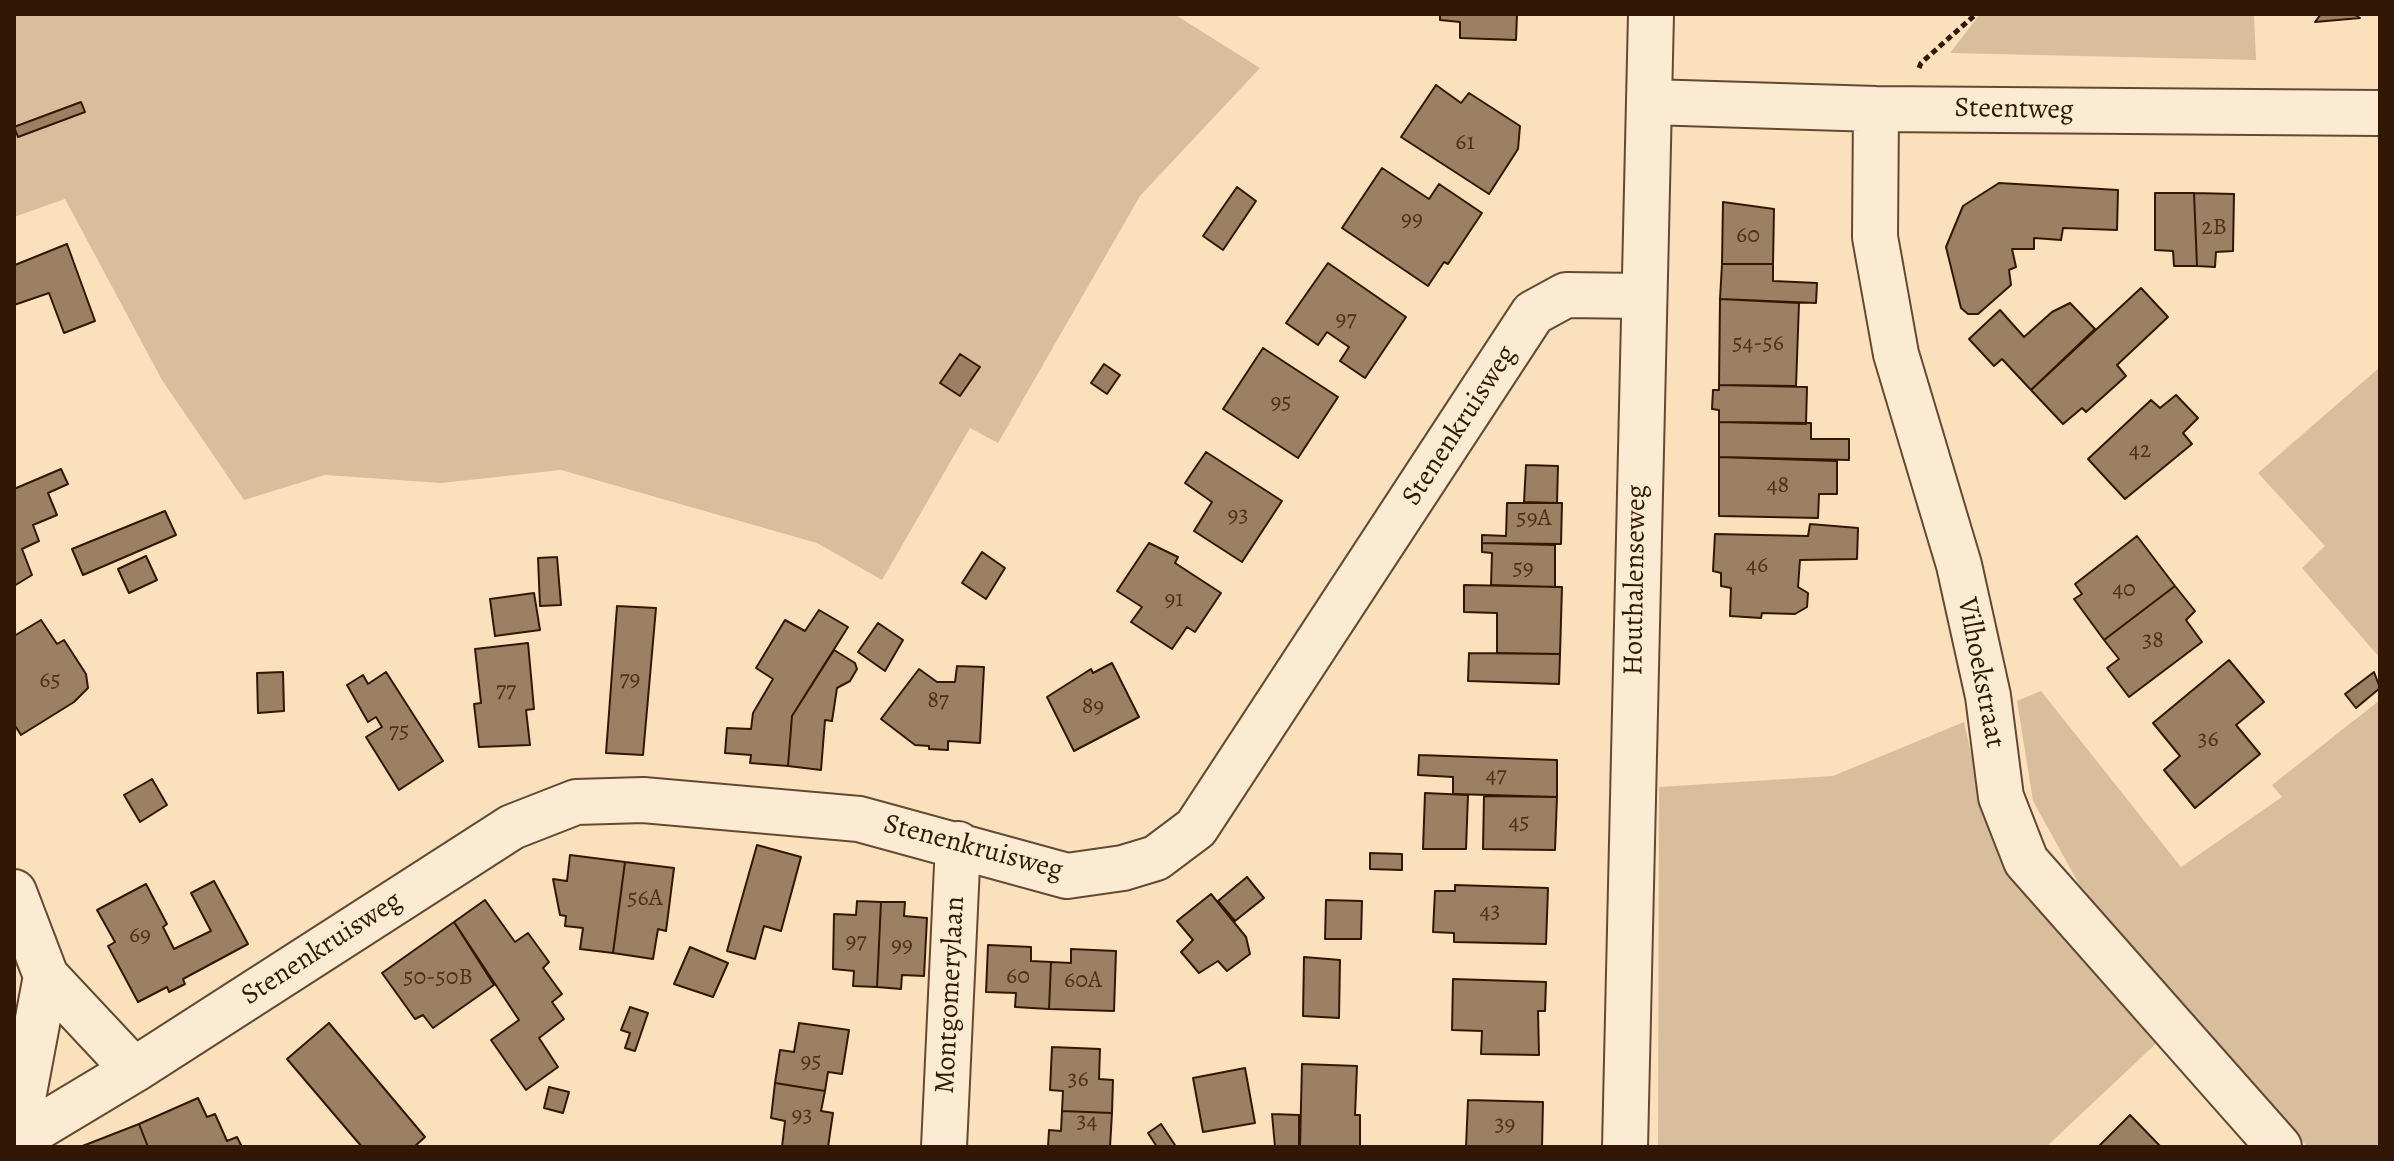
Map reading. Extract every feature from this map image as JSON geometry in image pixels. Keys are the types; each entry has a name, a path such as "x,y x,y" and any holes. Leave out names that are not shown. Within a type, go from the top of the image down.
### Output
{"street":[{"name":"Houthalenseweg","path":"1625,1147 1642,296 1651,14"},
{"name":"Steentweg","path":"1649,102 2380,113"},
{"name":"Vilhoekstraat","path":"1893,108 1875,237 1896,354 1959,565 1988,696 2001,797 2026,861 2279,1147"},
{"name":"Stenenkruisweg","path":"14,1142 134,1070 512,827 576,802 643,800 859,819 1067,876 1123,868 1156,858 1196,828 1533,313 1566,295 1642,296"},
{"name":"Montgomerylaan","path":"944,1147 958,844"},
{"path":"14,892 46,976 134,1070"},
{"name":"Stenenkruisweg","path":"14,1142 46,976"}],"path":[{"path":"1893,108 1921,63 1976,14"}],"shaded area":[{"path":"14,14 1174,14 1260,68 1140,196 998,443 970,428 882,580 817,543 561,470 441,483 325,475 244,500 162,380 65,199 14,217"},
{"path":"1980,14 2254,14 2256,60 1950,53"},
{"path":"2380,367 2380,658 2302,568 2325,546 2258,473"},
{"path":"2041,691 2181,867 2282,797 2272,785 2380,700 2380,1147 2308,1147 2270,1109 2079,884 2033,801 2017,701"},
{"path":"1964,722 1979,789 2162,1038 2046,1147 1658,1147 1659,787 1833,776"}],"building":[{"path":"1440,14 1517,14 1516,40 1460,38 1460,22 1440,20"},
{"path":"2321,14 2353,14 2360,18 2315,22"},
{"path":"1436,85 1461,103 1469,93 1520,126 1518,149 1489,194 1401,137"},
{"path":"81,102 85,112 18,137 14,127"},
{"path":"1382,168 1429,199 1439,184 1482,213 1448,264 1444,262 1428,286 1342,228"},
{"path":"1999,183 2118,190 2117,230 2063,228 2061,240 2034,238 2034,249 2012,249 2016,267 2009,270 2011,285 1978,314 1968,314 1961,308 1946,247 1963,206"},
{"path":"1237,187 1256,201 1223,250 1203,236"},
{"path":"2155,193 2194,193 2197,266 2174,266 2173,251 2155,250"},
{"path":"2194,193 2234,194 2233,251 2216,252 2215,267 2197,266"},
{"path":"1723,202 1774,209 1773,264 1722,264"},
{"path":"67,244 95,321 64,333 49,293 14,305 14,261 15,265"},
{"path":"1328,263 1406,317 1365,378 1340,361 1349,347 1327,332 1318,345 1286,323"},
{"path":"1722,264 1773,264 1773,281 1817,283 1816,303 1720,299"},
{"path":"2141,288 2168,317 2117,365 2126,376 2086,412 2082,408 2063,424 2031,390"},
{"path":"1720,299 1799,303 1796,386 1719,385"},
{"path":"2070,303 2095,329 2031,390 2002,359 1994,366 1969,339 2000,310 2024,337 2052,312"},
{"path":"1263,348 1338,397 1298,458 1223,409"},
{"path":"960,354 980,367 960,396 940,383"},
{"path":"1104,364 1120,375 1107,394 1091,383"},
{"path":"1719,385 1807,387 1806,424 1719,422 1719,410 1712,409 1713,390 1719,390"},
{"path":"2176,395 2198,418 2183,433 2192,444 2125,499 2088,459 2151,400 2160,408"},
{"path":"1719,422 1811,423 1811,439 1849,439 1849,460 1719,457"},
{"path":"1206,452 1282,501 1242,562 1194,531 1212,502 1185,483"},
{"path":"1719,457 1837,461 1837,494 1819,494 1818,518 1719,516"},
{"path":"1526,465 1558,466 1557,503 1524,502"},
{"path":"61,469 68,484 48,493 57,515 33,525 39,541 22,549 32,575 14,586 14,489"},
{"path":"1507,503 1562,503 1561,544 1482,543 1482,535 1506,536"},
{"path":"165,511 176,535 83,575 72,549"},
{"path":"1810,524 1858,528 1857,559 1800,560 1798,587 1808,593 1807,607 1795,614 1762,613 1761,618 1730,616 1731,588 1721,586 1721,573 1713,571 1715,534 1808,536"},
{"path":"2137,536 2175,586 2104,640 2074,599 2082,594 2075,584"},
{"path":"1149,543 1178,557 1175,563 1221,593 1195,632 1187,627 1172,649 1131,622 1142,607 1117,591"},
{"path":"1482,543 1555,545 1555,587 1491,585 1492,553 1482,552"},
{"path":"982,552 1005,568 986,599 962,583"},
{"path":"146,556 157,580 129,593 118,569"},
{"path":"557,557 561,605 540,606 538,558"},
{"path":"1464,585 1562,587 1560,654 1497,653 1497,613 1464,612"},
{"path":"2175,586 2195,611 2186,620 2202,642 2129,697 2107,668 2119,659 2104,640"},
{"path":"534,593 540,630 495,636 490,599"},
{"path":"617,606 656,608 643,755 606,753"},
{"path":"819,610 848,627 792,716 788,766 750,763 751,755 725,753 727,728 751,729 753,713 773,679 756,668 785,620 805,631"},
{"path":"41,620 57,644 64,640 86,674 88,688 74,702 21,735 14,724 14,636"},
{"path":"878,623 903,640 885,671 858,652"},
{"path":"528,643 534,709 526,710 530,745 479,747 474,704 481,703 475,649"},
{"path":"834,650 855,663 857,669 850,681 837,688 832,721 825,720 821,770 788,766 792,716"},
{"path":"1469,653 1560,654 1559,684 1468,681"},
{"path":"2229,660 2264,702 2236,725 2260,754 2195,808 2164,770 2180,756 2153,723"},
{"path":"1112,663 1139,717 1074,751 1047,697 1091,669 1093,673"},
{"path":"957,666 984,667 980,743 948,741 948,750 929,749 929,746 915,745 881,719 919,669 937,682 955,682"},
{"path":"283,672 284,711 258,713 257,673"},
{"path":"386,672 443,761 399,790 366,737 382,727 376,717 368,722 347,685 363,675 368,684"},
{"path":"2374,672 2380,688 2356,708 2345,694"},
{"path":"1419,755 1557,760 1557,797 1453,794 1453,777 1418,775"},
{"path":"152,779 167,805 140,822 124,795"},
{"path":"1425,793 1468,795 1466,849 1423,849"},
{"path":"1484,796 1557,797 1555,850 1483,849"},
{"path":"757,845 801,857 781,931 764,926 755,959 727,951"},
{"path":"1370,853 1402,854 1402,870 1370,869"},
{"path":"570,855 625,862 613,953 580,949 583,928 565,926 566,916 560,915 553,879 567,881"},
{"path":"625,862 674,868 666,931 658,929 653,959 613,953"},
{"path":"1247,877 1264,898 1235,921 1218,901"},
{"path":"214,881 248,944 183,979 185,984 169,992 167,987 138,1002 108,946 115,942 97,910 146,884 167,924 163,927 174,949 211,931 191,893"},
{"path":"1455,885 1548,888 1546,944 1454,942 1454,933 1433,932 1435,891 1455,891"},
{"path":"1211,894 1246,937 1250,954 1227,971 1218,961 1199,973 1181,952 1193,940 1177,921"},
{"path":"485,900 515,942 528,933 549,962 543,968 562,994 552,1002 564,1019 539,1038 558,1067 526,1090 491,1040 519,1020 454,922"},
{"path":"1326,900 1362,901 1361,939 1325,939"},
{"path":"857,901 881,902 877,987 853,986 854,971 833,969 834,914 856,915"},
{"path":"881,902 905,902 904,916 927,918 924,976 902,975 901,989 877,987"},
{"path":"454,922 494,985 433,1028 423,1015 415,1019 382,973"},
{"path":"988,945 1031,947 1031,961 1051,962 1049,1009 1015,1007 1016,993 986,992"},
{"path":"690,947 728,963 713,997 674,984"},
{"path":"1071,949 1116,951 1114,1011 1049,1009 1051,962 1071,963"},
{"path":"1304,957 1340,960 1339,1018 1303,1016"},
{"path":"1453,979 1546,982 1545,1011 1538,1011 1539,1055 1481,1054 1482,1031 1452,1030"},
{"path":"630,1007 648,1013 635,1051 625,1048 630,1033 621,1030"},
{"path":"329,1023 425,1137 414,1147 362,1147 287,1059"},
{"path":"799,1023 849,1030 842,1074 828,1072 825,1091 775,1083 780,1050 794,1052"},
{"path":"1052,1047 1100,1049 1099,1079 1113,1080 1112,1113 1062,1111 1063,1091 1050,1090"},
{"path":"1302,1064 1357,1066 1355,1115 1360,1115 1360,1147 1300,1147"},
{"path":"1245,1068 1255,1123 1203,1132 1193,1078"},
{"path":"775,1083 825,1091 821,1111 833,1113 828,1147 782,1147 785,1121 771,1118"},
{"path":"549,1087 569,1092 563,1113 544,1108"},
{"path":"198,1098 207,1117 215,1114 227,1141 237,1137 242,1147 148,1147 139,1124"},
{"path":"1468,1100 1543,1102 1542,1147 1466,1147"},
{"path":"1062,1111 1112,1113 1110,1147 1048,1147 1049,1130 1061,1131"},
{"path":"1272,1114 1299,1115 1299,1147 1275,1147"},
{"path":"2130,1115 2161,1147 2098,1147"},
{"path":"139,1124 148,1147 80,1147"},
{"path":"1161,1124 1175,1145 1172,1147 1157,1147 1148,1133"}]}
